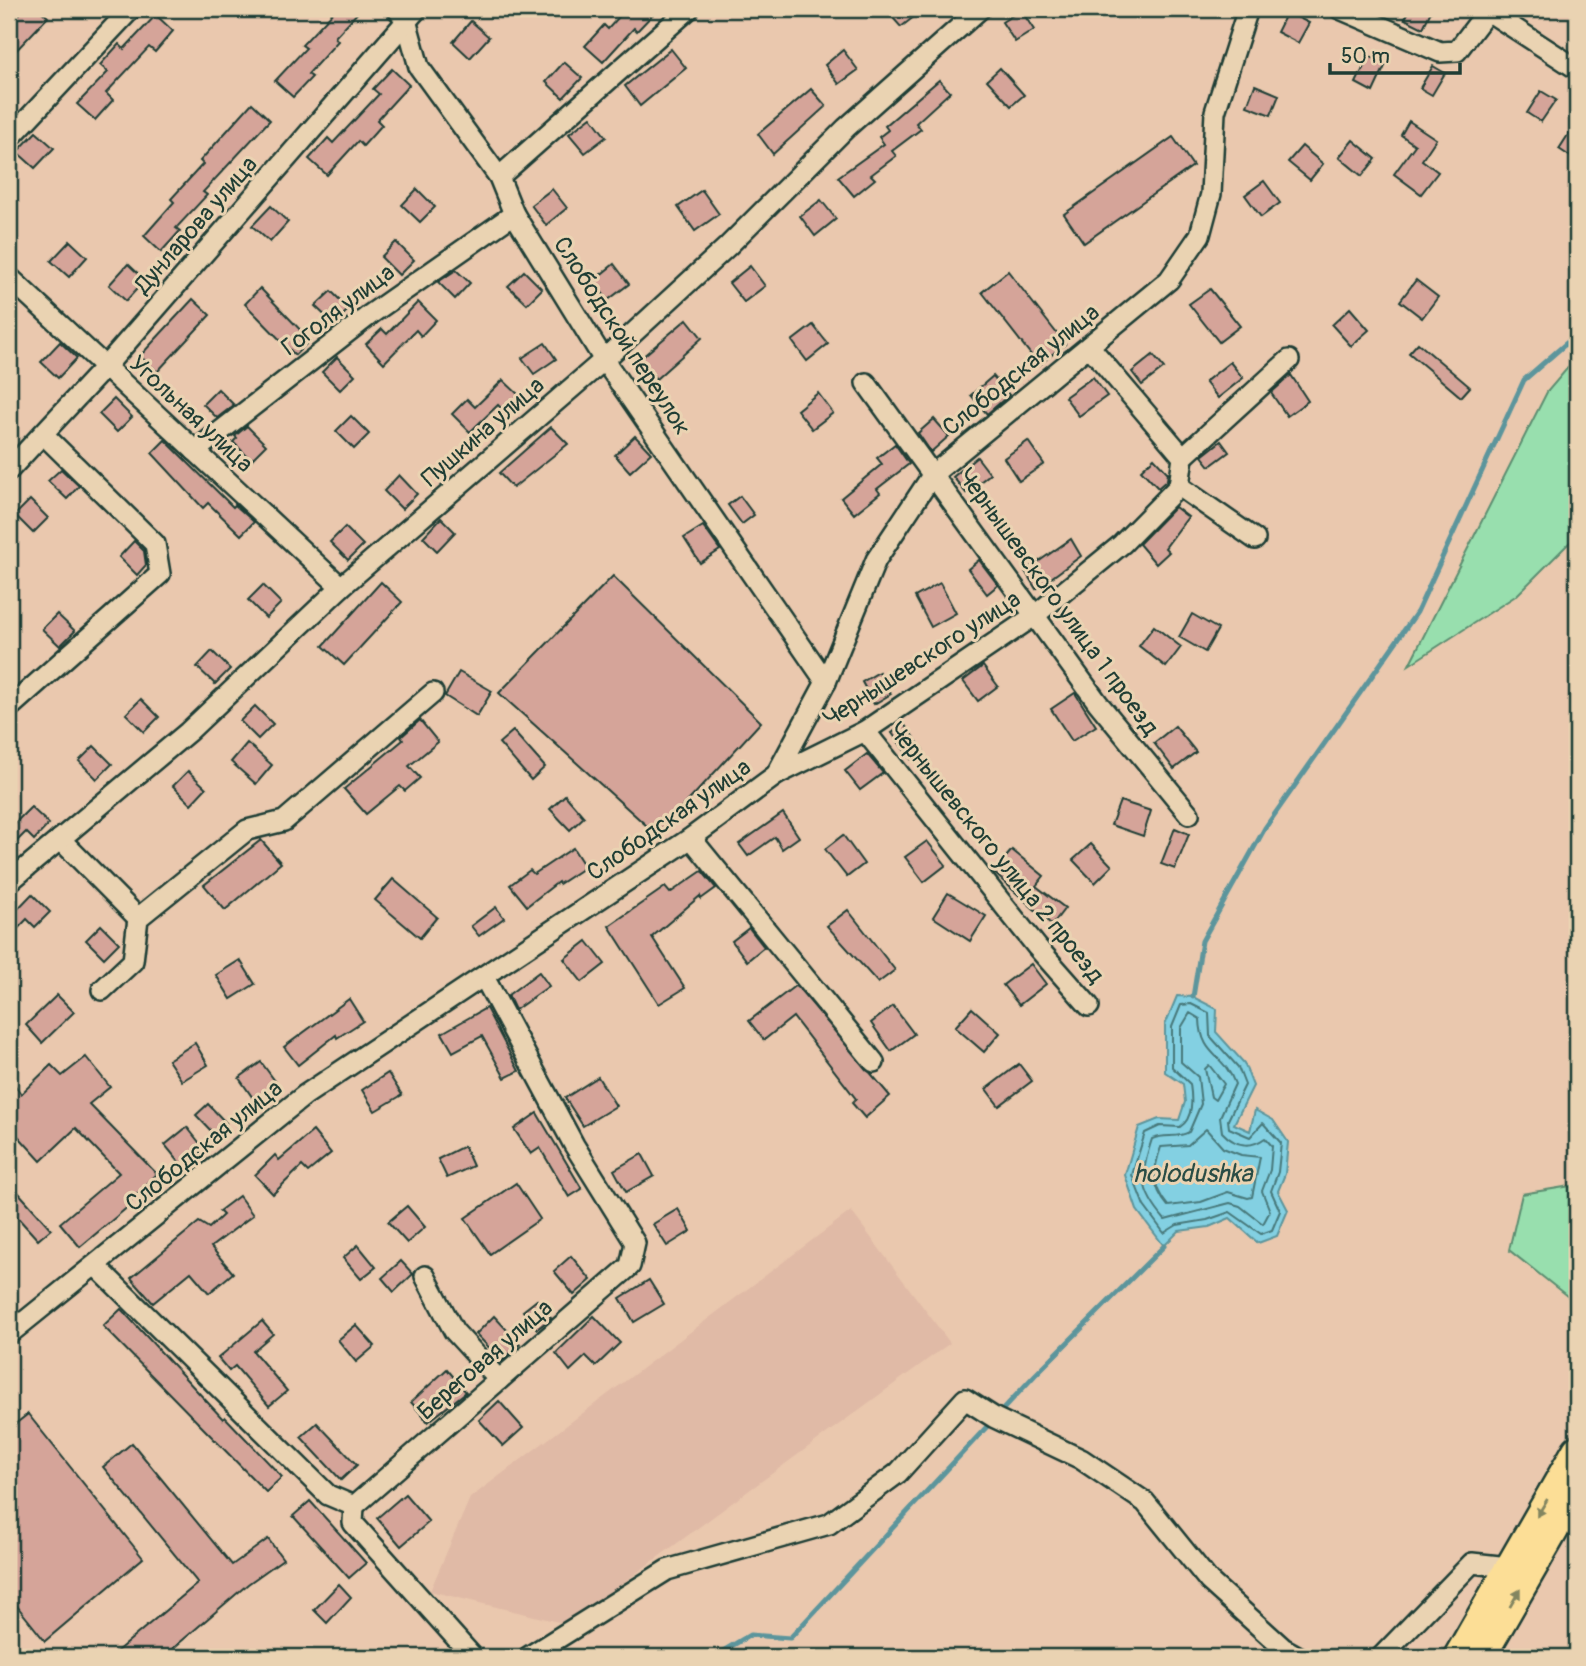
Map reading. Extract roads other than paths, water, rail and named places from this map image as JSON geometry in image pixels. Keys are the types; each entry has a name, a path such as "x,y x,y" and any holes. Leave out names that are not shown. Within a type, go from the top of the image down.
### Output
{"highway":[{"path":"1458,1657 1577,1450"},
{"path":"1481,1657 1577,1490"}],"street":[{"path":"9,139 131,9"},
{"path":"499,177 689,9"},
{"name":"Пушкина улица","path":"9,882 188,732 341,587 604,360 728,246 846,128 980,9"},
{"name":"Слободская улица","path":"9,1334 304,1095 691,838 776,775 826,682 876,560 933,474 1169,280 1200,234 1210,194 1215,112 1248,9"},
{"path":"1340,9 1440,52 1457,51 1488,10 1577,69"},
{"name":"Слободской переулок","path":"407,13 419,67 499,177 514,214 604,360 826,682"},
{"name":"Дунларова улица","path":"9,470 105,367 407,13"},
{"name":"Гоголя улица","path":"195,451 371,314 514,214"},
{"name":"Угольная улица","path":"9,277 341,587"},
{"path":"1089,346 1183,457"},
{"path":"1255,539 1179,485 1183,457 1289,360"},
{"name":"Чернышевского улица 1 проезд","path":"866,383 1098,703 1189,814"},
{"path":"9,708 160,574 155,544 43,434"},
{"name":"Чернышевского улица","path":"776,775 865,731 1034,616 1122,544 1179,485"},
{"path":"102,990 132,961 138,918 247,830 284,821 433,693"},
{"name":"Чернышевского улица 2 проезд","path":"865,731 1037,947 1089,1006"},
{"path":"691,838 874,1062"},
{"path":"60,839 138,918"},
{"name":"Береговая улица","path":"354,1506 629,1266 635,1243 574,1145 484,977"},
{"path":"96,1266 328,1496 354,1506 353,1523 473,1657"},
{"path":"425,1276 454,1331 499,1380"},
{"path":"528,1657 667,1570 829,1524 898,1473 965,1399 995,1418 1081,1460 1145,1502 1209,1581 1283,1648 1299,1657"},
{"path":"1381,1657 1472,1563 1509,1567"}],"water":[{"name":"holodushka","path":"1177,996 1193,997 1217,1009 1216,1032 1244,1063 1253,1086 1234,1124 1250,1131 1255,1110 1273,1120 1288,1142 1285,1174 1278,1191 1288,1210 1277,1236 1258,1243 1230,1218 1209,1227 1179,1231 1164,1246 1137,1210 1125,1175 1139,1127 1159,1119 1179,1120 1185,1102 1183,1084 1165,1072 1165,1025"}],"waterway":[{"path":"1193,997 1202,941 1265,828 1417,612 1524,380 1577,334"},
{"path":"713,1657 750,1635 790,1638 1035,1375 1164,1246"}]}
